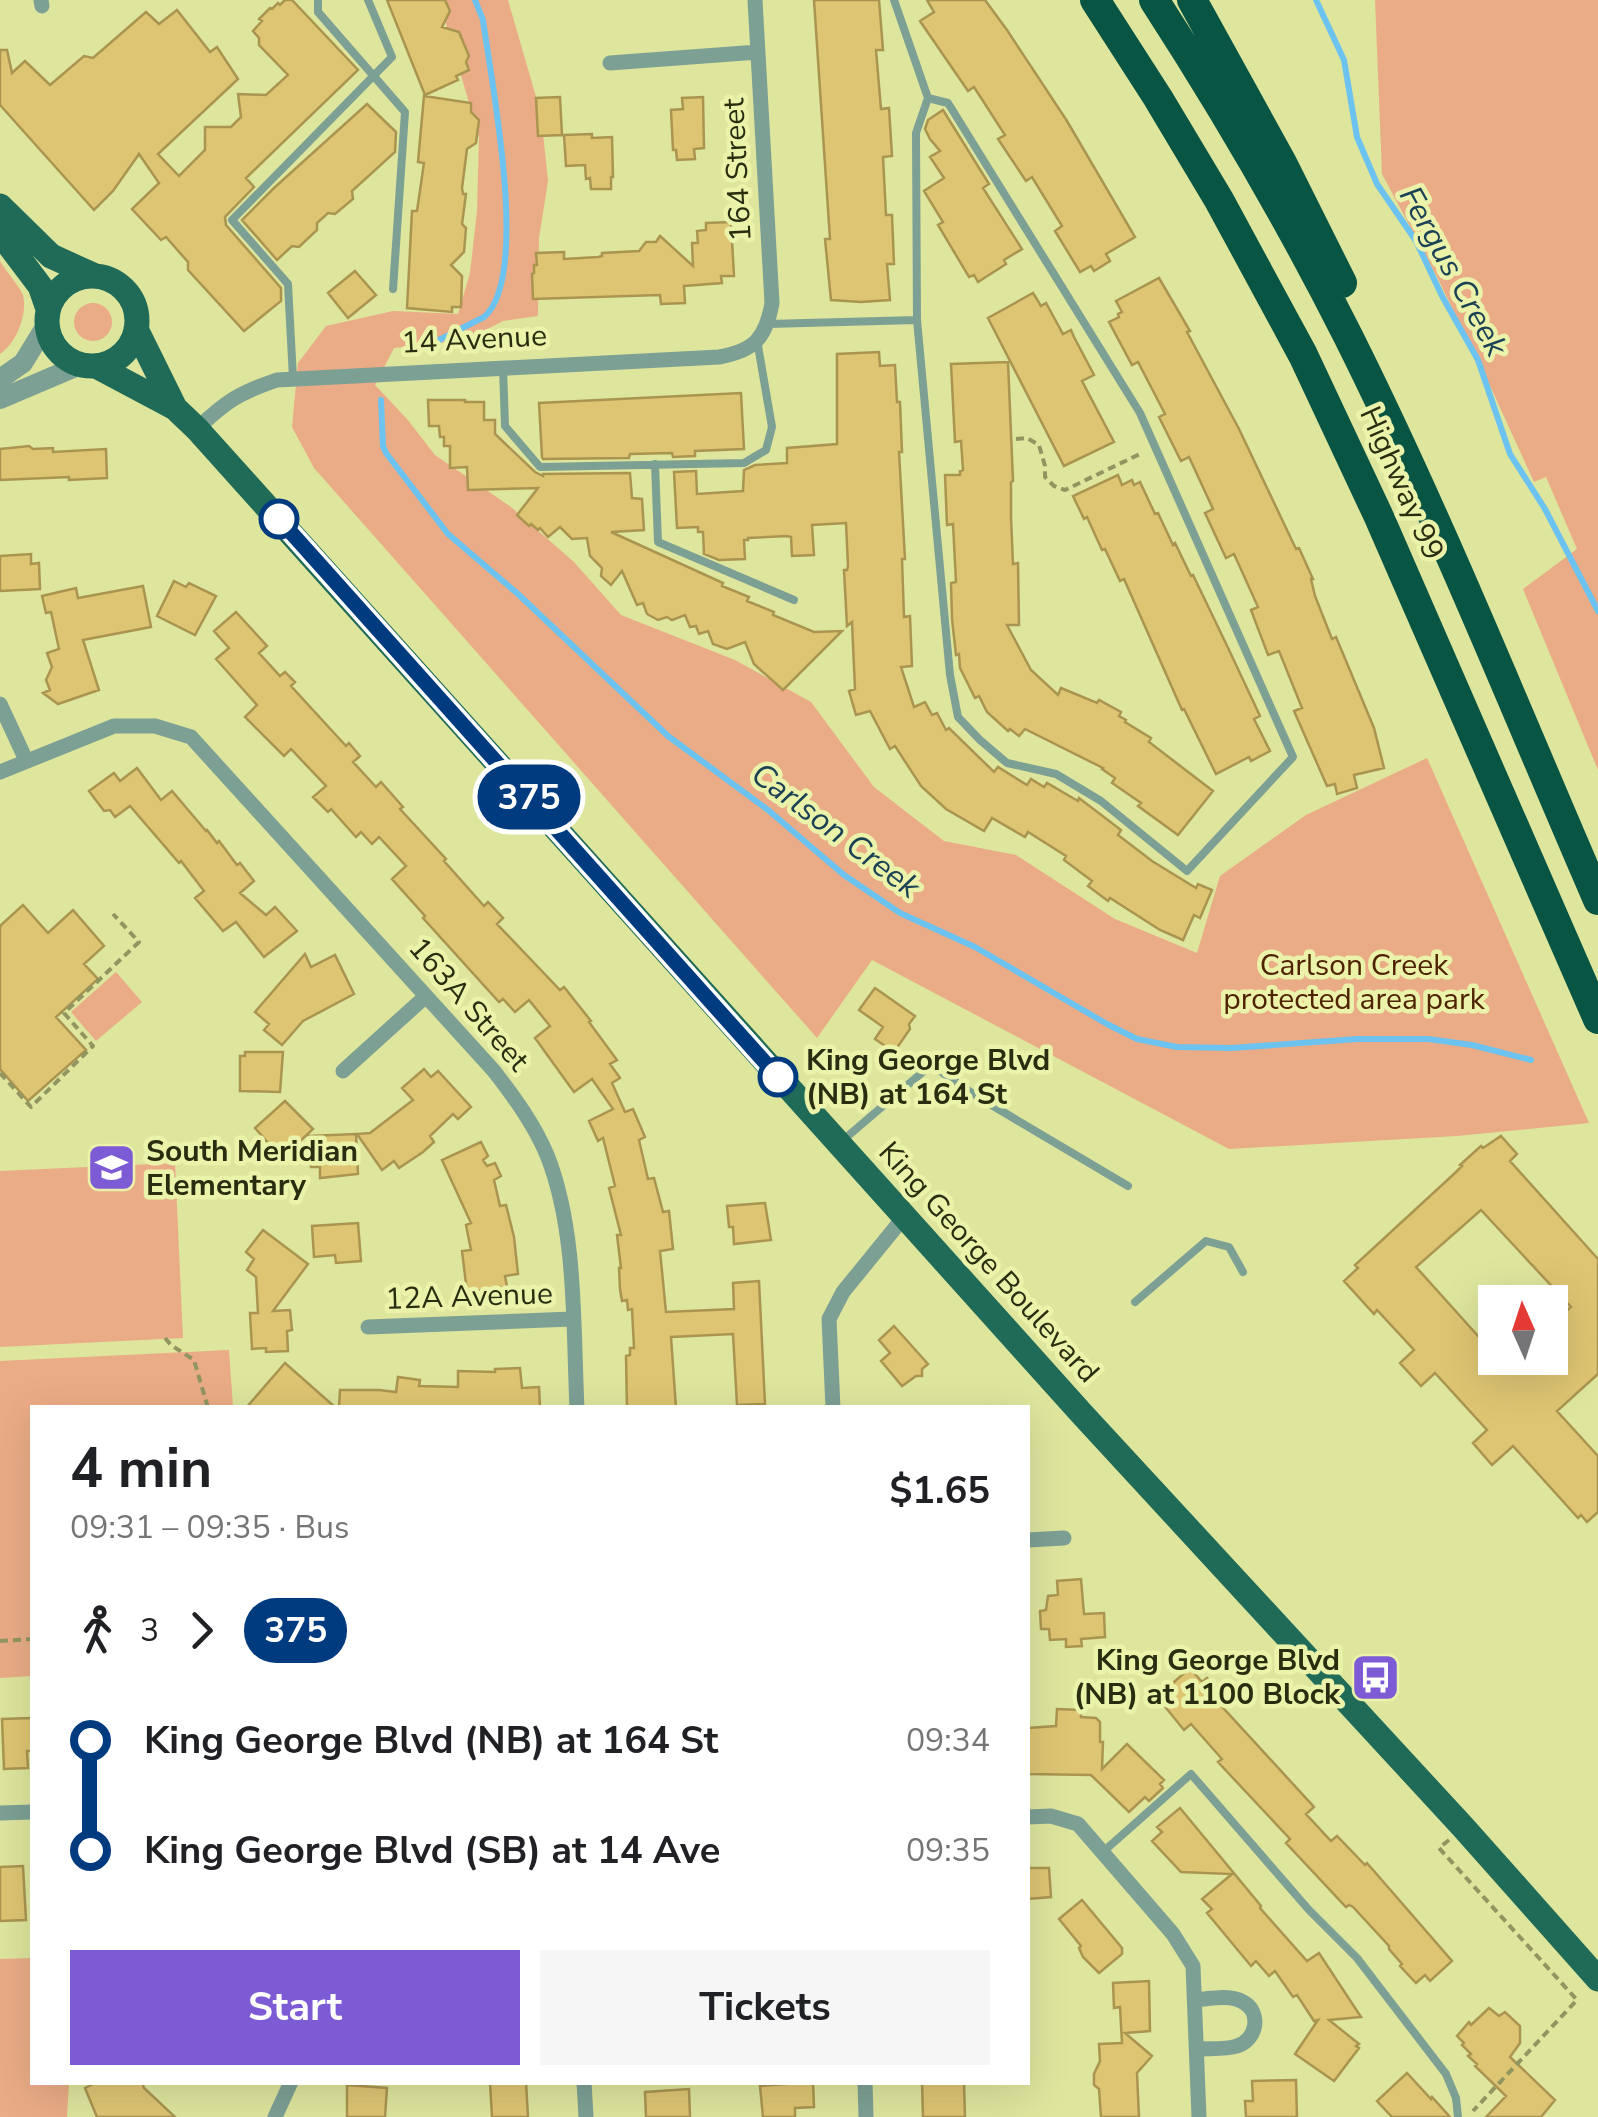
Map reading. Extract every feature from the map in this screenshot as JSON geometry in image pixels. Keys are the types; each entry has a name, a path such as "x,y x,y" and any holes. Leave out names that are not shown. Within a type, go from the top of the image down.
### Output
{"highway":[{"path":"1088,0 1127,48"},
{"name":"Highway 99","path":"1096,0 1248,252 1303,355 1380,517 1598,1019"},
{"name":"Highway 99","path":"1154,0 1319,280 1395,434 1598,900"},
{"path":"1192,0 1282,163 1366,333 1469,602"}],"main road":[{"path":"0,206 51,256 122,288 136,314 136,330 122,354 110,362 88,365 67,359 57,350 50,338 40,286 0,233"},
{"path":"48,317 54,296 65,285 94,276"},
{"name":"King George Boulevard","path":"136,330 175,408"},
{"name":"King George Boulevard","path":"88,365 175,408 197,429 904,1217 1598,1978"}],"street":[{"name":"164 Street","path":"756,0 772,303 762,333"},
{"path":"610,62 758,52"},
{"path":"0,379 23,364 48,317"},
{"name":"14 Avenue","path":"197,429 241,392 277,380 719,358 736,354 762,333"},
{"path":"0,400 88,365"},
{"path":"0,704 26,760 0,772"},
{"name":"163A Street","path":"26,760 114,726 155,726 192,737 494,1070 523,1108 546,1154 562,1203 569,1251 577,1405"},
{"path":"343,1071 426,996"},
{"path":"833,1405 829,1319 843,1292 904,1217"},
{"name":"12A Avenue","path":"368,1327 572,1319"},
{"path":"1030,1540 1064,1538"},
{"path":"0,1813 30,1812"},
{"path":"1030,1818 1051,1816 1078,1824 1174,1934 1193,1966 1199,2117"},
{"path":"1194,2000 1237,1999 1250,2007 1255,2022 1251,2036 1239,2046 1197,2048"},
{"path":"275,2117 290,2085"},
{"path":"584,2085 586,2117"},
{"path":"864,2085 866,2117"}],"lane":[{"path":"318,0 318,12 405,112 393,289"},
{"path":"293,378 288,284 232,220 392,57 368,0"},
{"path":"894,0 928,98 916,132 917,320 950,675 958,717 1007,763 1056,774 1101,801 1187,871 1293,758 1140,413 948,103 928,98"},
{"path":"502,368 504,426 540,467 744,463 766,450 772,426 762,333 917,320"},
{"path":"655,464 658,542 794,600"},
{"path":"838,1144 930,1065 978,1098 1128,1186"},
{"path":"1135,1302 1206,1241 1229,1246 1243,1272"},
{"path":"1102,1852 1191,1774 1309,1910 1357,1958 1446,2074 1456,2098 1458,2117"}],"path":[{"path":"1016,438 1027,438 1038,445 1046,477 1065,490 1156,447"},
{"path":"0,1073 31,1107 93,1046 64,1013 139,942 113,914"},
{"path":"165,1338 194,1360 207,1405"},
{"path":"0,1641 30,1639"},
{"path":"1463,1827 1439,1848 1577,2000 1469,2114"}],"green space":[{"name":"Carlson Creek protected area park","path":"439,0 508,0 541,114 548,181 539,238 538,316 503,321 466,340 394,348 375,385 435,455 511,507 574,562 621,615 735,660 811,702 874,787 944,841 1016,855 1115,919 1197,953 1220,876 1306,815 1427,758 1589,1123 1457,1136 1229,1149 872,960 817,1038 314,468 292,427 298,363 326,326 393,311 458,314 470,273 479,137"},
{"path":"1375,0 1598,0 1598,770 1523,589 1577,549 1546,477 1534,482 1436,275 1382,174"},
{"path":"0,261 23,295 24,303 16,336 0,354"},
{"path":"93,303 106,309 112,322 106,335 93,341 80,335 74,322 80,309"},
{"path":"116,972 142,1002 96,1041 71,1012"},
{"path":"175,1163 183,1338 0,1347 0,1171"},
{"path":"229,1350 233,1405 30,1405 30,1676 0,1678 0,1361"},
{"path":"30,1958 30,2085 69,2085 67,2117 0,2117 0,1959"}],"building":[{"path":"292,0 358,70 246,178 254,187 225,217 226,225 281,288 281,301 244,331 188,270 188,262 166,237 161,240 132,209 159,183 139,154 94,210 0,105 0,50 7,50 12,73 25,61 50,85 84,56 93,58 146,12 159,24 177,10 210,52 217,47 238,79 158,154 179,176 205,150 205,127 231,127 241,117 238,94 266,95 288,75 259,45 253,31 270,8"},
{"path":"387,0 445,0 450,11 442,27 459,32 469,56 469,70 456,76 458,80 425,95"},
{"path":"814,0 879,0 883,50 876,50 881,109 889,108 892,156 883,157 886,215 892,215 894,264 887,264 890,300 831,300"},
{"path":"927,0 985,0 1007,30 1067,121 1135,237 1106,254 1110,261 1094,271 1091,266 1080,272 1055,231 1062,226 1032,177 1026,181 998,139 1005,135 974,87 968,91 920,21 934,12"},
{"path":"424,96 471,103 471,112 479,120 476,143 467,149 462,188 466,194 464,252 451,265 462,276 461,307 452,307 452,312 407,308 412,211 417,211 424,163 418,162"},
{"path":"560,97 562,135 538,136 536,98"},
{"path":"703,97 704,148 694,149 695,159 677,160 671,110 683,109 682,98"},
{"path":"367,104 396,132 395,152 352,191 353,199 335,214 328,213 299,247 292,246 277,260 242,220"},
{"path":"943,110 989,184 983,188 1022,249 978,282 974,275 969,277 938,225 943,222 924,191 944,178 930,157 940,151 925,129 928,120"},
{"path":"592,134 592,138 612,137 611,189 591,189 585,165 566,166 564,135"},
{"path":"731,222 734,276 721,276 722,283 684,286 685,303 661,304 660,295 533,299 536,253 564,252 564,259 598,257 602,253 639,251 646,242 656,242 660,236 693,266 692,243 698,243 697,231 706,230 706,223"},
{"path":"355,271 376,295 348,318 328,293"},
{"path":"1159,278 1190,331 1187,332 1296,549 1299,548 1332,639 1336,637 1374,728 1384,768 1354,775 1357,788 1337,794 1335,784 1327,786 1294,711 1302,708 1279,651 1268,655 1251,610 1258,607 1234,554 1226,558 1205,513 1213,509 1189,457 1181,461 1159,417 1165,414 1138,362 1132,365 1109,322 1122,312 1116,301"},
{"path":"1033,293 1041,306 1046,303 1063,334 1071,330 1094,375 1082,381 1114,442 1064,466 988,318"},
{"path":"879,352 880,366 895,365 900,402 904,617 910,616 912,666 901,667 914,707 925,702 946,730 949,728 994,772 998,767 1027,785 1031,779 1044,787 1047,783 1078,801 1079,798 1121,830 1118,835 1152,861 1196,888 1198,884 1212,890 1200,918 1194,915 1183,940 1110,898 1108,901 1088,886 1092,881 1064,860 1066,856 1028,832 1025,837 992,818 984,831 946,809 921,786 895,746 890,749 870,711 856,715 849,691 855,689 852,622 847,626 846,523 812,525 814,555 792,556 791,537 748,538 744,540 745,559 719,560 704,554 703,532 698,532 698,527 677,528 674,472 696,471 697,494 743,491 744,470 755,465 787,463 787,448 837,444 837,354"},
{"path":"1008,362 1011,518 1013,564 1018,563 1019,625 1007,625 1031,670 1058,695 1061,688 1121,712 1119,716 1125,722 1151,738 1149,742 1213,791 1178,835 1112,783 1115,778 1103,768 1025,729 1019,736 1008,731 987,712 979,696 975,698 960,668 952,619 951,583 956,582 953,524 947,525 945,475 960,475 963,470 961,441 955,442 951,364"},
{"path":"741,393 744,449 695,451 695,456 673,457 672,453 630,454 629,458 542,457 539,403"},
{"path":"428,400 484,402 484,420 495,420 495,434 543,476 630,473 632,498 642,499 644,530 611,532 723,583 722,586 749,597 747,601 774,612 773,615 814,632 842,631 783,690 754,664 745,642 727,649 713,644 708,631 699,634 696,626 690,627 685,615 658,620 647,614 643,603 637,605 622,571 611,585 601,576 602,568 590,556 587,538 572,539 560,527 548,537 540,528 529,526 517,515 538,488 468,490 467,467 450,468 450,446 444,446 439,426 429,426"},
{"path":"53,448 53,452 106,449 107,478 0,480 0,449"},
{"path":"1118,475 1122,485 1132,480 1134,485 1140,482 1193,575 1260,716 1254,719 1270,751 1251,761 1249,757 1216,774 1182,710 1124,579 1120,581 1073,496"},
{"path":"31,554 31,564 39,563 40,589 0,591 0,556"},
{"path":"174,581 186,587 189,583 216,596 195,635 157,616"},
{"path":"143,586 151,627 83,640 99,690 58,704 43,693 50,690 46,680 52,667 47,653 59,649 51,612 46,613 42,596 76,588 78,598"},
{"path":"236,612 267,646 259,653 280,676 285,672 295,682 291,686 360,756 353,762 376,787 381,782 484,906 488,902 503,918 497,924 560,990 564,987 591,1021 617,1060 610,1064 620,1078 612,1083 625,1112 633,1109 645,1137 639,1140 648,1179 654,1178 663,1212 669,1211 673,1249 660,1251 666,1312 734,1309 733,1283 759,1281 765,1404 737,1405 733,1334 671,1337 676,1405 627,1405 626,1356 634,1348 632,1309 628,1310 627,1300 622,1301 620,1289 617,1235 621,1235 609,1188 615,1186 603,1138 598,1141 589,1121 613,1109 592,1079 574,1092 535,1038 550,1026 529,1000 515,1012 503,999 499,1002 392,879 406,866 379,837 372,844 361,832 356,837 331,809 328,812 313,797 326,786 291,749 284,756 245,717 257,705 216,659 229,648 214,631"},
{"path":"137,768 161,800 172,791 237,865 240,863 254,881 240,893 266,915 275,907 297,931 264,957 236,922 223,931 195,898 204,891 130,806 115,817 110,810 104,811 89,791 114,773 120,781"},
{"path":"23,905 48,933 73,910 104,946 84,964 98,979 56,1017 86,1050 28,1101 0,1069 0,929"},
{"path":"305,954 311,967 335,955 354,994 303,1021 282,1045 264,1030 269,1024 255,1012"},
{"path":"875,988 915,1016 894,1052 875,1039 883,1027 859,1010"},
{"path":"245,1052 283,1052 280,1092 240,1091 240,1056 245,1056"},
{"path":"424,1069 431,1077 438,1071 471,1107 458,1119 453,1114 430,1136 434,1142 423,1152 399,1168 394,1161 382,1170 357,1134 370,1133 413,1100 402,1088"},
{"path":"285,1101 313,1129 295,1146 291,1141 277,1153 255,1128"},
{"path":"356,1134 358,1174 320,1178 320,1167 311,1167 309,1136"},
{"path":"1501,1136 1517,1154 1510,1161 1598,1259 1598,1374 1557,1411 1598,1456 1598,1512 1587,1522 1581,1515 1578,1518 1513,1446 1492,1465 1473,1443 1487,1430 1435,1373 1421,1386 1400,1363 1414,1350 1344,1281 1358,1268 1355,1265 1481,1146"},
{"path":"481,1142 488,1156 483,1160 487,1166 495,1163 501,1176 494,1180 500,1206 506,1205 518,1274 505,1276 507,1287 467,1292 462,1251 471,1250 466,1225 471,1223 442,1160"},
{"path":"765,1203 771,1240 734,1244 727,1206"},
{"path":"358,1223 361,1261 336,1263 335,1255 314,1257 312,1226"},
{"path":"263,1230 308,1264 273,1311 290,1310 288,1351 252,1349 250,1313 258,1313 256,1277 247,1270 254,1259 246,1252"},
{"path":"894,1326 928,1364 922,1369 922,1376 902,1386 881,1361 890,1353 879,1340"},
{"path":"285,1363 333,1405 249,1405"},
{"path":"520,1368 522,1388 539,1387 540,1405 339,1405 340,1390 396,1392 398,1377 420,1380 419,1386 458,1387 458,1371"},
{"path":"1081,1579 1084,1614 1104,1613 1105,1637 1081,1639 1082,1646 1066,1647 1066,1639 1050,1640 1049,1629 1041,1629 1040,1611 1046,1610 1048,1596 1058,1595 1057,1581"},
{"path":"1190,1668 1202,1682 1207,1678 1222,1695 1216,1700 1314,1807 1306,1814 1331,1841 1337,1836 1367,1863 1452,1961 1430,1981 1425,1975 1416,1983 1353,1907 1346,1907 1286,1843 1290,1839 1218,1762 1222,1759 1191,1724 1184,1730 1157,1697"},
{"path":"1057,1709 1081,1710 1081,1717 1096,1718 1103,1742 1102,1769 1127,1744 1164,1780 1160,1784 1163,1788 1149,1801 1145,1797 1129,1812 1091,1775 1030,1774 1030,1728 1056,1726"},
{"path":"30,1718 28,1768 4,1769 2,1719"},
{"path":"1180,1808 1307,1961 1319,1953 1361,2017 1329,2020 1359,2044 1334,2081 1295,2054 1318,2020 1314,2021 1275,1971 1269,1976 1256,1961 1251,1966 1207,1913 1212,1909 1202,1899 1232,1874 1181,1872 1152,1841 1162,1832 1157,1827"},
{"path":"23,1866 26,1920 0,1921 0,1867"},
{"path":"1030,1868 1049,1868 1051,1897 1030,1899"},
{"path":"1082,1900 1122,1948 1122,1954 1099,1973 1083,1957 1081,1946 1059,1919"},
{"path":"1149,1981 1150,2031 1125,2033 1152,2056 1137,2073 1139,2117 1101,2117 1099,2089 1094,2085 1100,2061 1099,2044 1122,2043 1120,2007 1114,2008 1113,1983"},
{"path":"1489,2008 1499,2016 1505,2012 1520,2026 1520,2043 1510,2057 1555,2100 1541,2117 1486,2117 1506,2096 1475,2066 1457,2036"},
{"path":"1407,2073 1450,2117 1392,2117 1377,2101"},
{"path":"1296,2080 1297,2117 1246,2117 1245,2101 1253,2101 1252,2081"},
{"path":"143,2085 175,2117 97,2117 85,2088"},
{"path":"347,2085 387,2088 385,2117 347,2117"},
{"path":"490,2085 526,2085 528,2117 492,2117"},
{"path":"813,2085 814,2107 795,2108 795,2117 763,2117 760,2086"},
{"path":"922,2085 964,2085 965,2117 923,2117"},
{"path":"689,2089 690,2117 646,2117 645,2092"}],"waterway":[{"name":"Carlson Creek","path":"435,342 484,317 498,295 505,262 499,130 483,20 475,0"},
{"name":"Fergus Creek","path":"1316,0 1344,60 1357,137 1377,184 1416,241 1478,360 1510,454 1545,509 1598,611"},
{"name":"Carlson Creek","path":"381,400 386,453 448,534 518,594 668,736 768,810 844,875 900,913 975,947 1137,1039 1177,1047 1232,1048 1357,1039 1428,1039 1531,1060"}],"bus line":[{"name":"375","path":"279,519 778,1077"}],"place":[{"name":"King George Blvd (NB) at 164 St","path":"778,1077"},
{"name":"South Meridian Elementary","path":"111,1168"},
{"name":"King George Blvd (NB) at 1100 Block","path":"1375,1677"}]}
